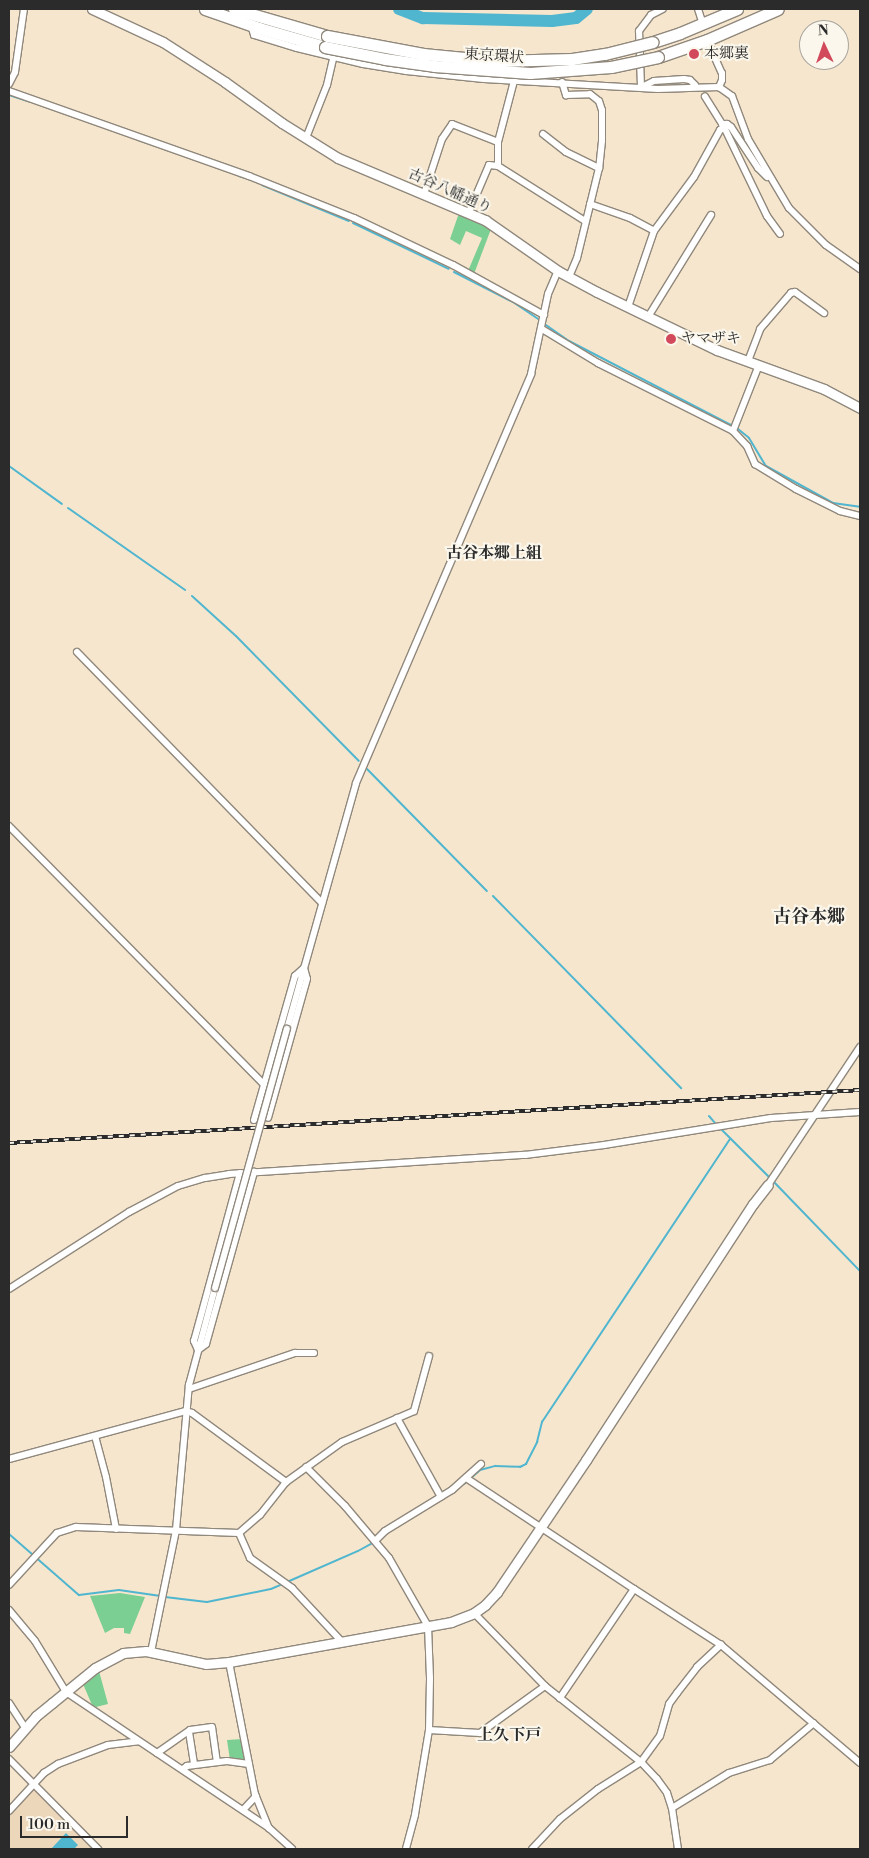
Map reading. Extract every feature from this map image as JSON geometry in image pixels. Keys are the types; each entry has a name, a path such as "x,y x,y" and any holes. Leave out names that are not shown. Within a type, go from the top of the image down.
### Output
{"highway":[{"name":"東京環状","path":"205,9 251,25 326,41 496,61 572,59 605,54 653,42 738,9"},
{"name":"東京環状","path":"234,9 385,59 434,66 530,73 611,67 658,57 708,40 778,9"}],"street":[{"path":"9,84 15,72 24,9"},
{"name":"古谷八幡通り","path":"92,9 169,46 338,158 469,212 490,223 569,277 628,308 748,361 824,389 860,408"},
{"path":"641,88 639,31 651,16 662,9"},
{"path":"698,9 703,24"},
{"path":"251,25 254,35 332,58 406,71 514,81 562,82 641,88 719,87 732,96 748,139 770,179 789,208 809,230 860,269"},
{"path":"708,40 722,73 719,87"},
{"path":"306,138 327,85 332,58"},
{"path":"641,88 654,81 684,78 690,80 695,85"},
{"path":"498,166 498,142 514,81"},
{"path":"562,82 566,95 590,94 600,103 602,132 599,168 577,258 569,277"},
{"path":"9,91 249,176 345,215 453,265 544,315"},
{"path":"705,96 723,126 767,216 780,234"},
{"path":"424,194 442,139 452,124 498,142"},
{"path":"628,308 649,241 654,231 694,177 723,126 727,124 731,127 758,168 770,179"},
{"path":"544,134 566,152 599,168"},
{"path":"469,212 489,165 498,166 585,221"},
{"path":"590,204 630,218 654,231"},
{"path":"648,317 711,215"},
{"path":"151,1652 176,1530 186,1411 198,1350 356,783 531,374 542,330 548,294 558,270"},
{"path":"748,361 760,329 791,293 795,292 824,312"},
{"path":"542,330 598,363 733,431 748,446 755,464 796,489 840,511 860,516"},
{"path":"733,431 759,365"},
{"path":"77,652 322,903"},
{"path":"9,826 264,1085"},
{"path":"254,1120 296,976 304,968"},
{"path":"268,1118 308,979 304,968"},
{"path":"9,1747 26,1728 66,1692 113,1657 133,1652 151,1652 206,1664 229,1662 451,1622 474,1613 497,1592 592,1452 753,1204 768,1185 860,1047"},
{"path":"9,1289 129,1212 178,1186 205,1178 240,1173 525,1155 604,1145 771,1118 860,1112"},
{"path":"198,1350 206,1344 254,1172"},
{"path":"198,1350 194,1341 240,1173"},
{"path":"189,1389 295,1353 314,1352"},
{"path":"9,1585 57,1534 76,1528 239,1533 260,1515 286,1482 293,1479 306,1467 342,1442 414,1411 429,1356"},
{"path":"9,1459 186,1411 192,1413 286,1482"},
{"path":"398,1418 441,1497"},
{"path":"95,1436 116,1529"},
{"path":"376,1540 385,1531 441,1497 481,1464"},
{"path":"306,1467 376,1540 389,1558 428,1626 429,1730 415,1815 406,1849"},
{"path":"466,1478 539,1528 721,1645 860,1763"},
{"path":"239,1533 250,1558 292,1588 341,1641"},
{"path":"560,1698 634,1589"},
{"path":"9,1610 35,1641 66,1692 269,1828 292,1849"},
{"path":"474,1613 546,1686 641,1762 662,1786 672,1808 678,1849"},
{"path":"532,1849 568,1813 598,1789 641,1762 660,1736 669,1704 697,1667 721,1645"},
{"path":"229,1662 256,1796 269,1828"},
{"path":"429,1730 480,1733 546,1686"},
{"path":"9,1703 26,1728"},
{"path":"672,1808 729,1773 770,1760 814,1723"},
{"path":"157,1753 189,1732 212,1727 217,1762"},
{"path":"189,1732 194,1764"},
{"path":"9,1811 44,1773 58,1764 108,1745 139,1741"},
{"path":"9,1759 98,1849"},
{"path":"183,1769 194,1764 217,1762 249,1764"},
{"path":"243,1810 256,1796"}],"shaded area":[{"path":"32,1791 35,1791 95,1849 9,1849 9,1815"}],"green space":[{"path":"459,213 491,229 474,274 468,271 482,238 466,231 460,245 450,239"},
{"path":"120,1593 145,1597 130,1634 124,1633 124,1628 114,1628 105,1633 90,1596"},
{"path":"99,1671 108,1704 96,1707 92,1705 83,1684"},
{"path":"243,1739 246,1761 230,1760 227,1740"}],"water":[{"path":"66,1833 78,1845 74,1849 51,1849"}],"waterway":[{"path":"399,9 423,18 552,21 576,18 587,9"},
{"path":"9,95 30,102"},
{"path":"138,140 155,146"},
{"path":"239,176 245,178"},
{"path":"262,185 349,221"},
{"path":"353,223 449,269"},
{"path":"454,272 513,302 538,319"},
{"path":"546,325 569,341 733,426"},
{"path":"738,429 749,438 766,466 833,503 860,507"},
{"path":"9,466 62,504"},
{"path":"68,508 185,590"},
{"path":"192,596 236,636 359,761"},
{"path":"367,769 487,891"},
{"path":"493,896 681,1088"},
{"path":"709,1116 715,1123"},
{"path":"721,1129 770,1178"},
{"path":"464,1484 480,1470 495,1466 520,1467 526,1464 537,1442 542,1422 730,1139"},
{"path":"773,1181 860,1271"},
{"path":"9,1534 79,1595 119,1590 161,1596"},
{"path":"287,1582 374,1542"},
{"path":"165,1597 207,1602 271,1589 283,1584"}],"railway":[{"path":"9,1143 860,1090"}],"place":[{"name":"本郷裏","path":"694,54"},
{"name":"ヤマザキ","path":"671,339"}],"district":[{"name":"古谷本郷上組","path":"494,553"},
{"name":"古谷本郷","path":"809,917"},
{"name":"上久下戸","path":"509,1735"}]}
